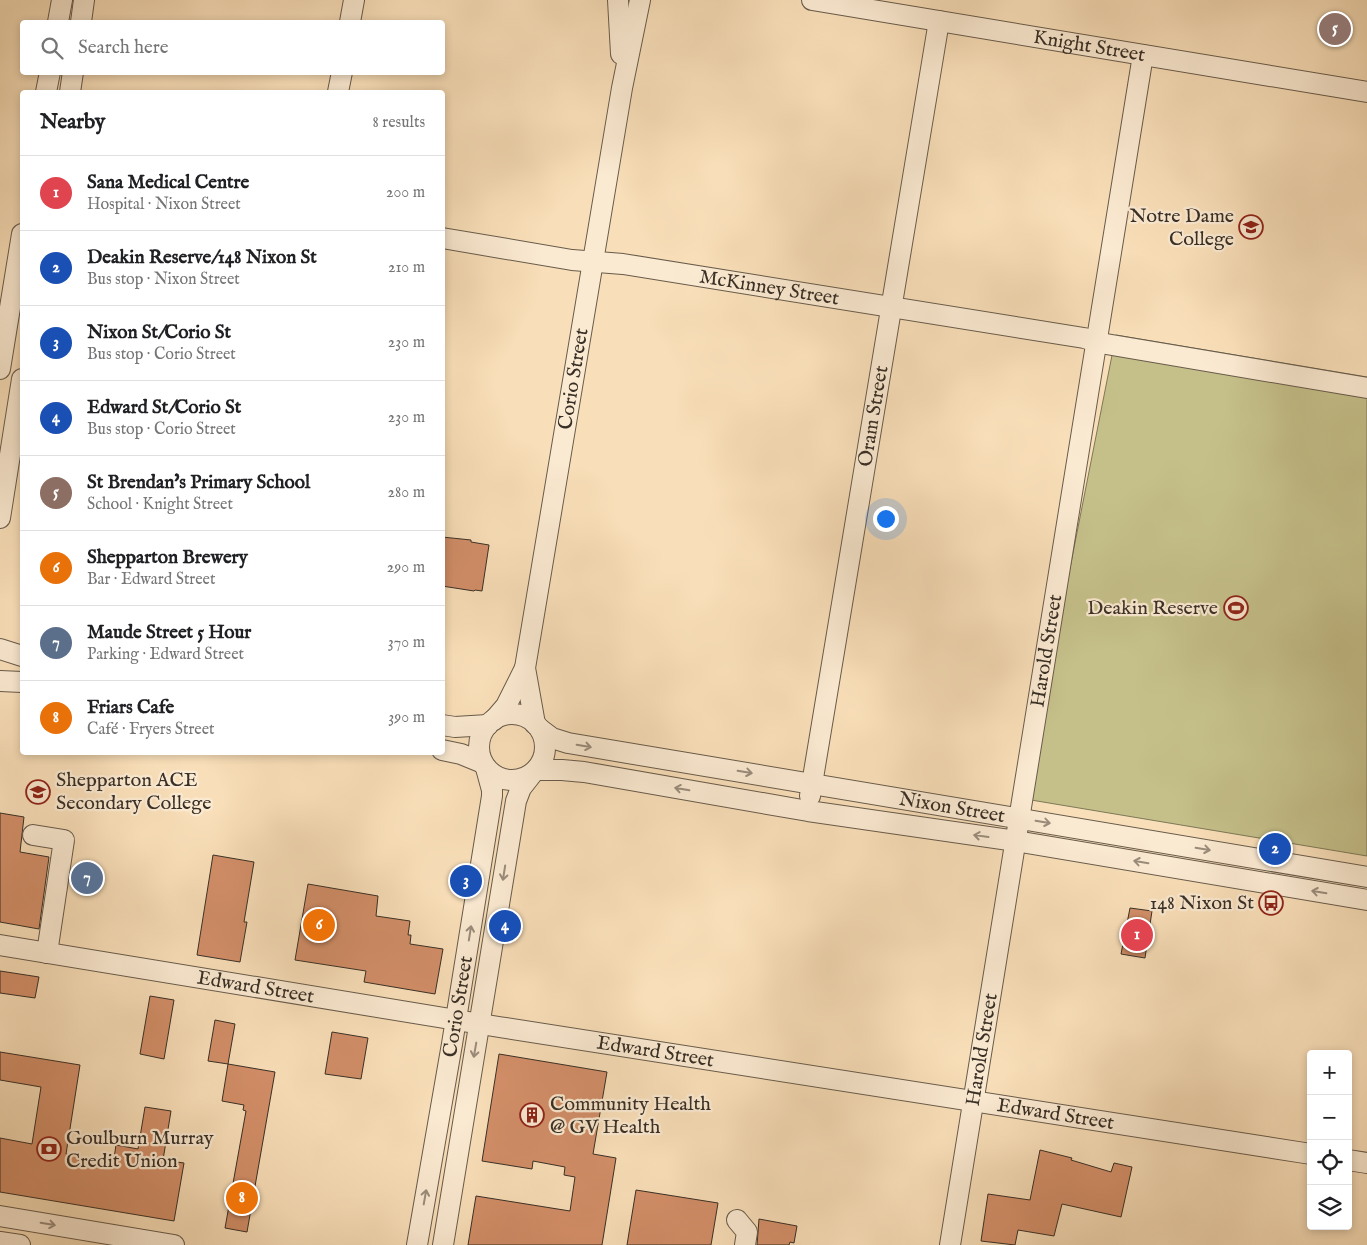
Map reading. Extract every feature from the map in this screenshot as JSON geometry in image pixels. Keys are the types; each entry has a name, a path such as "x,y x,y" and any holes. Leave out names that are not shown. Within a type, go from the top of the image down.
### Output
{"street":[{"path":"58,20 62,0"},
{"path":"81,20 84,0"},
{"path":"350,20 354,0"},
{"name":"Corio Street","path":"618,0 622,88"},
{"name":"Corio Street","path":"491,722 506,706 525,668 592,261 622,88 640,0"},
{"name":"Knight Street","path":"812,0 1367,92"},
{"name":"Oram Street","path":"808,811 939,21"},
{"name":"Harold Street","path":"950,1245 1143,55"},
{"path":"46,90 49,75"},
{"path":"70,90 73,75"},
{"path":"338,90 341,75"},
{"name":"McKinney Street","path":"445,239 572,260 616,263 891,307 1367,388"},
{"path":"0,369 13,346 20,259"},
{"path":"0,518 20,391"},
{"path":"0,650 20,655"},
{"name":"Corio Street","path":"525,668 538,726"},
{"path":"0,681 20,682"},
{"path":"445,725 455,727 491,722 504,715 515,714 526,718 538,726 544,739 545,750 542,761 534,772 520,780 507,780 495,776 484,765 461,754 445,751"},
{"path":"484,765 479,753 479,743 482,733 491,722"},
{"name":"Nixon Street","path":"538,726 552,738 568,743 1367,877"},
{"name":"Corio Street","path":"417,1245 492,796 484,765"},
{"name":"Nixon Street","path":"534,772 562,770 584,772 808,811 1016,841 1367,900"},
{"name":"Corio Street","path":"443,1245 516,800 521,788 534,772"},
{"path":"33,835 64,840 47,953"},
{"name":"Edward Street","path":"0,945 480,1024 1307,1153"},
{"path":"1352,1161 1367,1163"},
{"path":"0,1216 94,1239 174,1245"},
{"path":"737,1220 747,1232 745,1245"},
{"path":"0,1242 20,1245"}],"shaded area":[{"name":"Deakin Reserve","path":"1116,335 1367,377 1367,856 1031,800 1069,573"}],"building":[{"path":"445,537 471,540 471,542 489,545 482,591 445,586"},
{"path":"0,813 24,817 20,852 49,857 39,929 0,922"},
{"path":"213,855 254,862 244,922 247,922 240,962 197,955"},
{"path":"308,884 378,896 376,916 410,921 408,935 411,935 410,944 443,949 435,994 364,982 366,971 295,960"},
{"path":"1130,908 1152,911 1145,958 1121,954"},
{"path":"0,971 39,977 35,998 0,993"},
{"path":"150,996 174,1000 164,1059 140,1054"},
{"path":"215,1020 235,1024 228,1064 208,1061"},
{"path":"332,1032 368,1038 361,1079 325,1074"},
{"path":"0,1052 80,1065 66,1154 79,1157 78,1160 113,1165 116,1145 138,1149 145,1107 171,1111 163,1160 184,1163 174,1221 0,1192 0,1138 32,1144 41,1087 0,1080"},
{"path":"499,1054 607,1072 593,1154 616,1158 602,1245 468,1245 476,1196 570,1211 575,1177 564,1175 565,1167 533,1161 532,1169 482,1161"},
{"path":"228,1064 275,1072 247,1232 225,1228 246,1111 243,1110 244,1105 222,1101"},
{"path":"1040,1150 1072,1158 1071,1160 1111,1172 1114,1163 1132,1167 1121,1217 1062,1204 1054,1236 1018,1230 1015,1245 981,1241 988,1194 1030,1200"},
{"path":"636,1190 718,1203 711,1245 627,1245"},
{"path":"759,1219 797,1226 794,1243 790,1242 789,1245 757,1245"}],"place":[{"name":"St Brendan's Primary School","path":"1335,29"},
{"name":"Notre Dame College","path":"1251,227"},
{"name":"Deakin Reserve","path":"1236,608"},
{"name":"Shepparton ACE Secondary College","path":"38,792"},
{"name":"Deakin Reserve/148 Nixon St","path":"1275,849"},
{"name":"Maude Street 5 Hour","path":"87,878"},
{"name":"Nixon St/Corio St","path":"466,881"},
{"name":"148 Nixon St","path":"1271,903"},
{"name":"Shepparton Brewery","path":"319,925"},
{"name":"Edward St/Corio St","path":"505,926"},
{"name":"Sana Medical Centre","path":"1137,935"},
{"name":"Community Health @ GV Health","path":"532,1115"},
{"name":"Goulburn Murray Credit Union","path":"49,1149"},
{"name":"Friars Cafe","path":"242,1198"}]}
